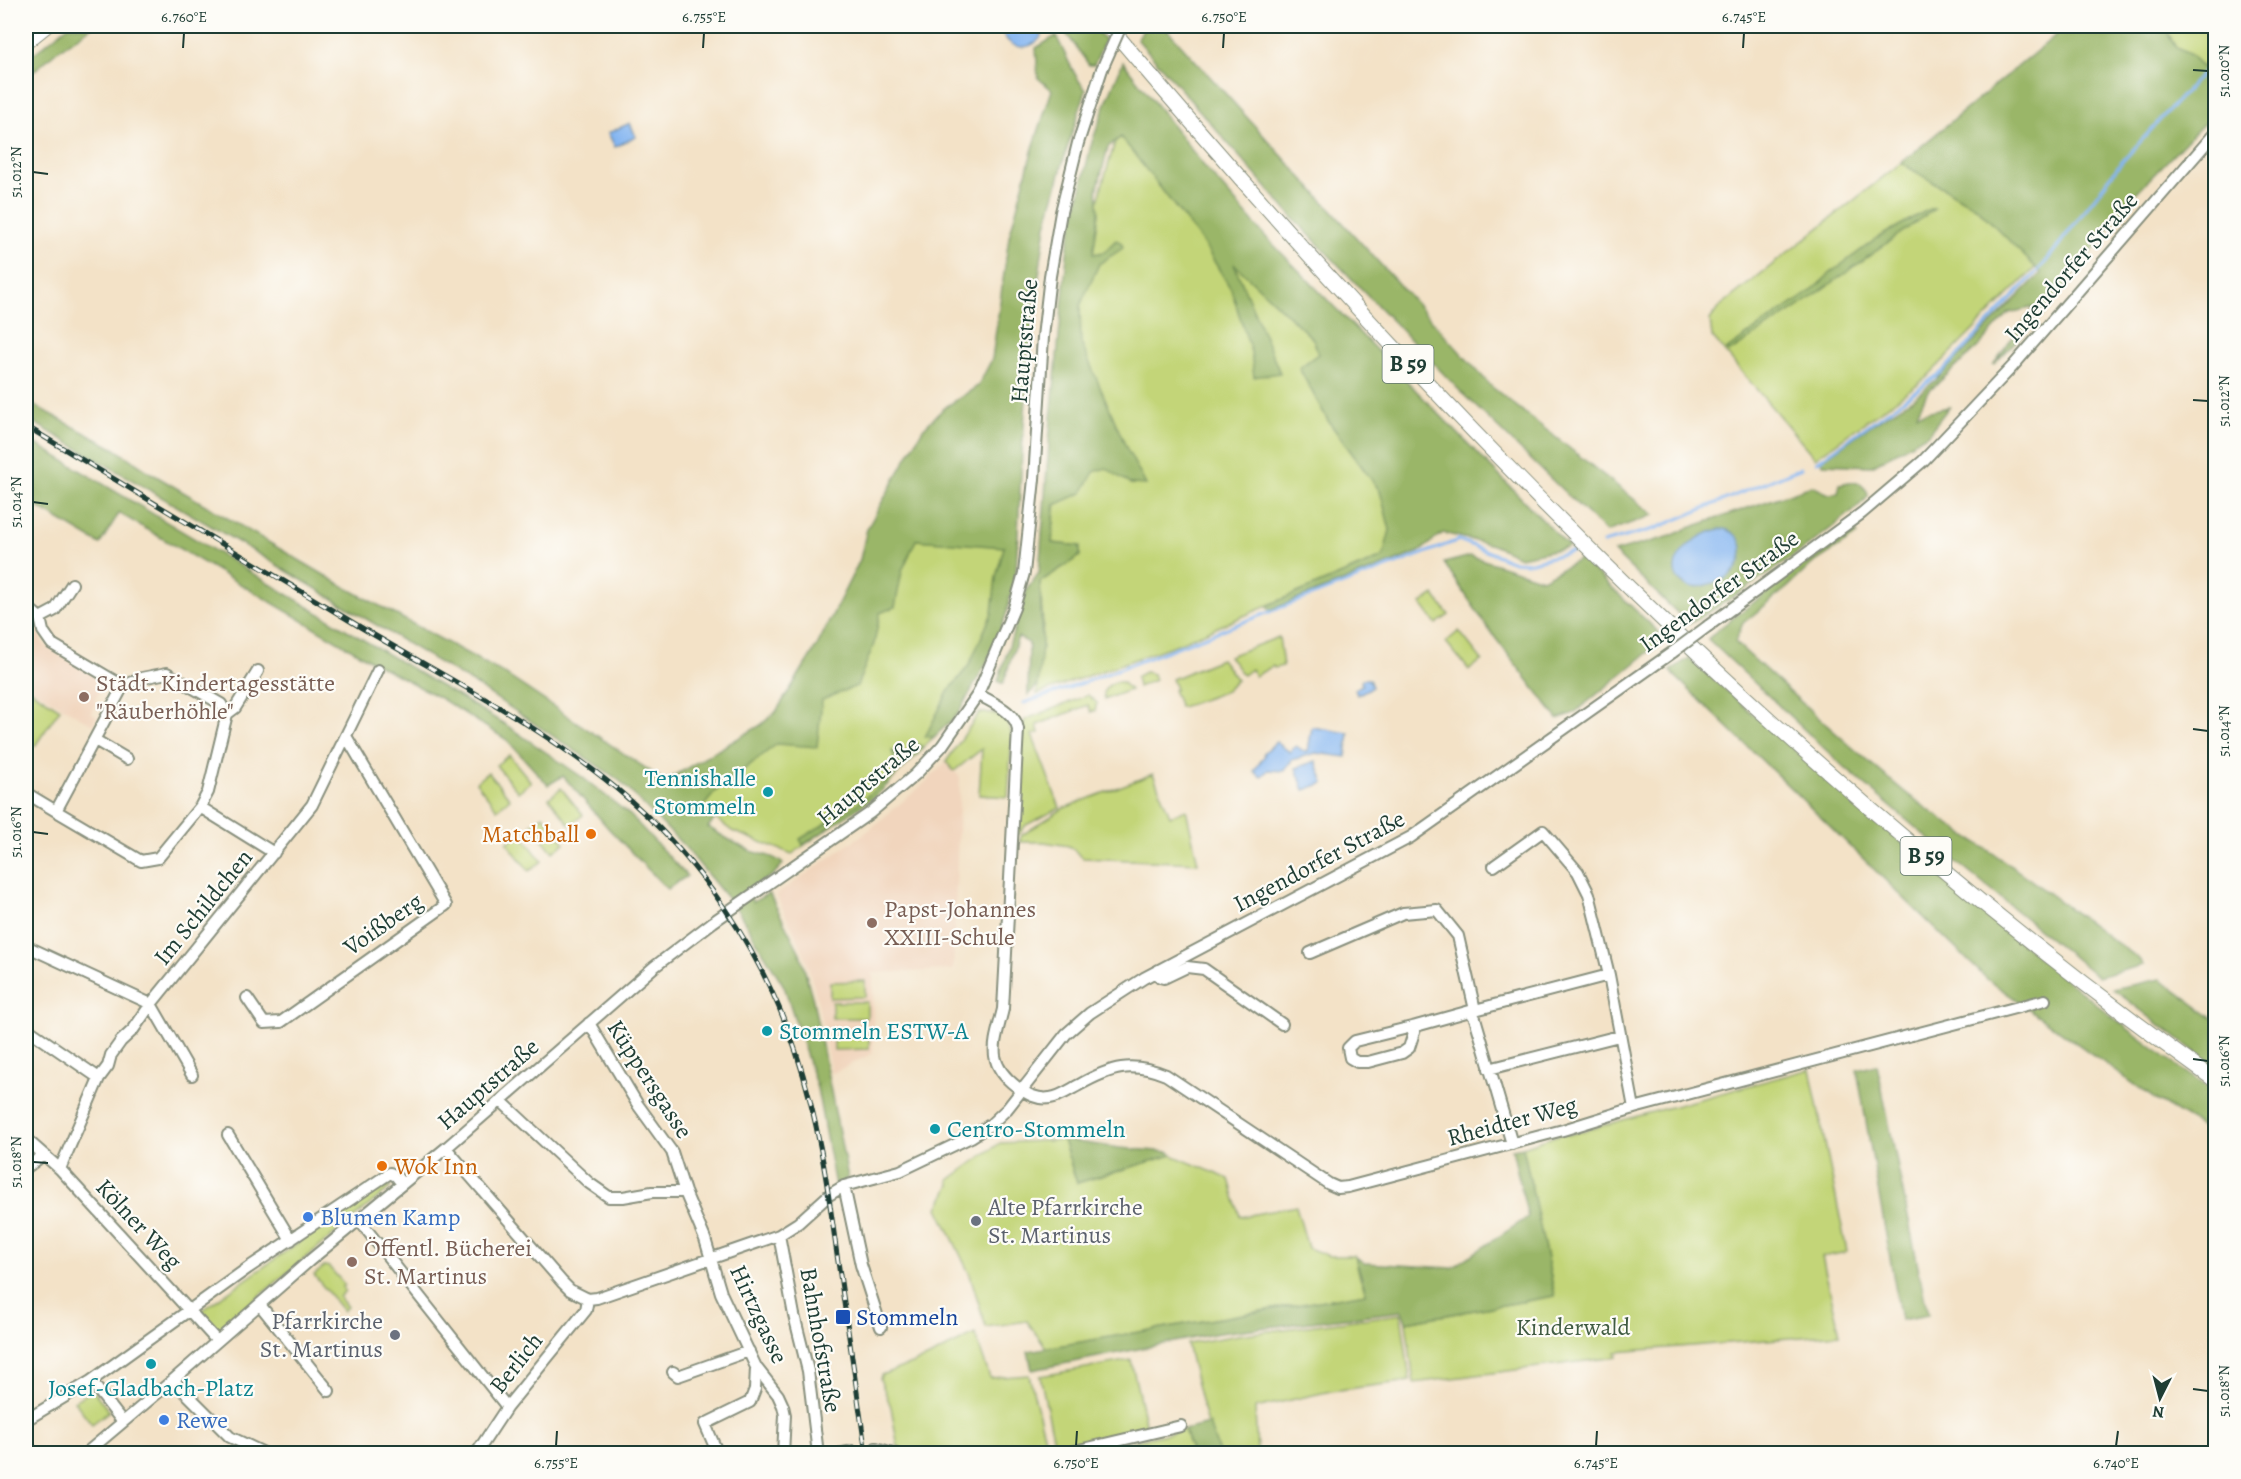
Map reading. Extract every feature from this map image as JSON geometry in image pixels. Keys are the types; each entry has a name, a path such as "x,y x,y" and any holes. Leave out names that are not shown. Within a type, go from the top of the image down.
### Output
{"main road":[{"path":"26,42 46,26"},
{"name":"B 59","path":"1108,26 1332,282 1490,450 1707,662 1897,832 2073,976 2216,1081"}],"street":[{"name":"Hauptstraße","path":"85,1454 654,968 713,922 885,801 916,774 942,746 978,694 1014,608 1023,573 1034,479 1043,337 1061,212 1078,143 1102,69 1121,26"},
{"name":"Ingendorfer Straße","path":"779,1235 798,1223 823,1199 844,1186 900,1171 971,1137 990,1125 1023,1091 1066,1034 1090,1013 1156,972 1411,837 1673,652 1862,513 1923,461 2013,366 2216,132"},
{"path":"40,618 56,610 72,584"},
{"path":"26,606 40,618 44,631 52,644 123,686"},
{"name":"Im Schildchen","path":"60,1169 111,1055 312,805 378,670"},
{"path":"26,793 141,861 158,858 200,807 208,792 227,714 235,708 258,671"},
{"path":"56,811 123,686 142,678 167,672 221,704 227,714"},
{"path":"978,694 1009,713 1014,718 1018,729 1003,1009 994,1048 996,1066 1005,1078 1023,1091"},
{"name":"Voißberg","path":"247,998 264,1023 281,1022 446,905 346,736"},
{"path":"95,740 127,759"},
{"path":"200,807 274,852"},
{"path":"1494,866 1542,831 1578,872 1589,894 1609,975 1634,1108"},
{"path":"1310,952 1403,913 1437,910 1458,936 1474,1018 1512,1143"},
{"path":"26,946 151,1005 192,1075"},
{"name":"Ingendorfer Straße","path":"1156,972 1164,978 1187,967 1204,969 1282,1024"},
{"path":"1416,1026 1409,1048 1402,1053 1368,1062 1357,1062 1350,1058 1348,1048 1355,1041 1609,975"},
{"name":"Rheidter Weg","path":"1023,1091 1039,1098 1053,1098 1115,1068 1131,1066 1149,1068 1166,1074 1338,1188 2045,1000"},
{"name":"Küppersgasse","path":"589,1023 639,1105 672,1152 711,1260"},
{"path":"26,1028 99,1078"},
{"path":"1489,1069 1619,1036"},
{"path":"501,1101 589,1183 609,1197 652,1192 685,1192"},
{"path":"228,1135 291,1240"},
{"name":"Kölner Weg","path":"26,1139 42,1156 60,1169 217,1341"},
{"path":"446,1148 562,1282 570,1290 588,1299 711,1260 779,1235"},
{"path":"26,1168 42,1156"},
{"path":"26,1420 91,1381 189,1310 390,1173 402,1184"},
{"path":"844,1186 861,1265 881,1327"},
{"path":"359,1220 507,1407"},
{"name":"Bahnhofstraße","path":"779,1235 794,1315 808,1371 818,1454"},
{"name":"Hirtzgasse","path":"711,1260 721,1293 748,1351 756,1367 778,1395 783,1406 786,1415 783,1454"},
{"name":"Berlich","path":"476,1454 507,1407 586,1310 588,1299"},
{"path":"260,1305 329,1391"},
{"path":"673,1372 678,1376 748,1351"},
{"path":"718,1454 705,1424 750,1402 755,1389 756,1367"},
{"path":"173,1380 230,1437 266,1454"},
{"path":"91,1381 122,1421"},
{"path":"1062,1454 1181,1426"},
{"path":"26,1443 34,1454"},
{"path":"876,1448 896,1454"},
{"path":"837,1454 852,1451"}],"shaded area":[{"path":"32,617 42,642 105,683 94,701 96,702 91,713 97,717 93,725 26,685 26,624"},
{"name":"Papst-Johannes XXIII-Schule","path":"946,762 960,777 953,970 873,973 873,1053 831,1074 817,998 803,951 776,895 869,830"}],"green space":[{"path":"68,26 93,26 57,51 26,78 26,60"},
{"path":"1061,26 1093,26 1105,40 1094,65 1089,65"},
{"path":"1146,26 1164,26 1492,387 1654,515 1606,532 1466,397 1294,219 1137,39"},
{"path":"2067,26 2167,26 2169,36 2176,48 2191,55 2203,68 2215,54 2215,112 2135,194 2046,311 1993,365 2035,307 2009,313 1979,346 1927,393 1917,414 1949,407 1928,434 1872,466 1823,464 1822,460 1911,400 1936,380 2041,273 1976,207 1901,163"},
{"path":"2167,26 2215,26 2215,54 2203,68 2191,55 2176,48 2169,36"},
{"path":"1056,36 1086,90 1065,155 1046,226 1032,323 1022,451 1016,573 1006,615 987,662 958,714 934,737 925,737 948,692 969,665 992,613 996,577 1004,547 916,540 902,571 895,607 880,613 874,644 857,686 822,700 817,747 777,744 716,791 702,808 716,818 708,827 751,851 772,857 783,864 773,875 746,892 753,902 769,893 800,953 813,1000 848,1178 835,1186 817,1088 784,986 738,911 685,847 619,780 476,685 26,418 26,401 115,449 151,473 343,586 503,673 665,781 761,725 776,712 817,646 860,560 867,529 923,429 944,408 978,386 992,359 1009,237 1033,148 1052,90 1038,78 1036,48"},
{"path":"1123,62 1204,166 1265,236 1569,547 1520,557 1493,545 1443,533 1419,552 1270,610 1266,606 1383,557 1390,530 1380,491 1329,422 1299,368 1318,354 1314,340 1234,264 1280,373 1254,377 1251,352 1231,289 1203,243 1121,137 1108,147 1097,191 1099,213 1093,254 1104,252 1116,240 1122,243 1123,248 1099,264 1080,306 1081,343 1127,449 1146,485 1130,484 1106,468 1094,472 1082,493 1055,505 1052,543 1080,546 1080,556 1040,582 1042,647 1038,685 1028,695 1029,643 1018,637 1003,684 998,681 1027,589 1039,573 1068,245 1091,145"},
{"path":"1121,137 1314,340 1318,354 1299,368 1329,422 1380,491 1403,548 1178,644 1037,694 1043,624 1040,582 1079,546 1052,543 1075,299 1102,186 1115,142"},
{"path":"1901,163 1976,207 2036,267 1926,378 1815,458 1712,337 1710,320 1719,307"},
{"path":"1929,209 1934,209 1800,306 1730,352 1726,350 1811,291 1834,270 1879,237"},
{"path":"26,438 506,725 582,777 630,815 687,876 667,889 609,829 563,776 548,785 507,740 442,699 373,662 119,513 100,544 26,500"},
{"path":"1860,483 1867,491 1868,496 1864,501 1779,567 1689,624 1614,552 1671,536 1812,486 1829,494 1838,493 1840,484"},
{"path":"1853,527 1857,535 1812,564 1788,587 1743,623 1735,642 1906,793 2137,957 2143,965 2098,977 1845,768 1708,639"},
{"path":"867,529 1019,539 1004,599 934,737 847,815 792,854 732,831 682,792 776,712 817,646 860,560"},
{"path":"1471,556 1542,579 1581,559 1667,640 1646,654 1574,713 1558,719 1490,631 1444,563"},
{"path":"1434,595 1449,615 1436,624 1421,604"},
{"path":"1459,631 1482,660 1469,670 1446,642"},
{"path":"1279,637 1283,666 1274,668 1273,666 1255,676 1251,669 1243,675 1229,656"},
{"path":"1689,658 2045,962 2129,1030 2215,1093 2215,1135 2155,1099 1987,979 1670,671"},
{"path":"1221,659 1237,680 1224,692 1180,707 1173,690 1176,689 1172,679"},
{"path":"1145,672 1153,674 1155,680 1138,687 1136,677"},
{"path":"1116,682 1122,682 1130,690 1105,699 1105,690"},
{"path":"26,687 60,709 35,746 26,739"},
{"path":"1088,695 1097,703 1095,711 1091,712 1088,705 1037,725 1039,733 1032,735 1060,808 1026,825 1019,834 1016,834 1023,723 1026,719"},
{"path":"979,713 992,713 1001,717 1010,730 1012,736 1008,797 979,795 982,749 954,771 946,762"},
{"path":"914,742 924,748 875,797 803,845 800,839 854,806 893,775 896,764 892,751 905,755"},
{"path":"509,755 531,782 518,792 496,765"},
{"path":"488,772 510,799 497,809 476,782"},
{"path":"1153,774 1170,816 1186,809 1198,863 1083,858 1069,846 1044,842 1019,842 1022,835 1064,808"},
{"path":"561,788 583,815 570,825 549,798"},
{"path":"543,815 565,843 553,852 531,825"},
{"path":"520,833 542,861 529,871 507,843"},
{"path":"2160,979 2215,1020 2215,1067 2113,989"},
{"path":"865,981 865,997 830,998 830,982"},
{"path":"832,1002 867,1002 867,1018 832,1018"},
{"path":"869,1033 869,1049 834,1050 834,1034"},
{"path":"1877,1065 1928,1315 1901,1320 1857,1070"},
{"name":"Kinderwald","path":"1810,1069 1847,1252 1822,1257 1840,1334 1616,1352 1617,1357 1414,1383 1406,1322 1555,1296 1523,1147 1567,1132 1568,1135"},
{"path":"1063,1140 1077,1183 1172,1155 1229,1179 1240,1217 1296,1206 1308,1248 1329,1256 1355,1256 1366,1293 1046,1348 1027,1321 986,1327 970,1275 938,1208 950,1185 949,1180 1000,1143"},
{"path":"1063,1140 1169,1152 1172,1155 1077,1183"},
{"path":"1523,1147 1555,1296 1406,1322 1402,1311 1219,1333 1032,1370 1028,1351 1366,1293 1355,1256 1364,1263 1452,1268 1528,1217 1512,1149"},
{"path":"384,1182 391,1187 217,1331 200,1312"},
{"path":"325,1266 329,1267 345,1285 342,1287 345,1291 339,1297 347,1307 343,1311 314,1275"},
{"path":"1401,1314 1410,1381 1331,1391 1255,1408 1257,1453 1214,1453 1187,1344 1238,1335"},
{"path":"975,1334 990,1378 1029,1375 1048,1451 1038,1454 916,1454 898,1447 891,1407 880,1379 881,1375 925,1359"},
{"path":"1131,1360 1147,1431 1056,1451 1040,1376"},
{"path":"93,1390 109,1411 92,1424 74,1401"},
{"path":"1209,1424 1219,1453 1192,1453 1184,1430"},
{"path":"1184,1430 1192,1453 1113,1453 1111,1446"}],"water":[{"path":"999,26 1044,26 1037,42 1020,47 1009,42"},
{"path":"630,123 636,137 615,147 608,133"},
{"path":"1725,529 1738,537 1741,544 1741,557 1735,571 1720,581 1703,586 1685,585 1677,577 1675,569 1684,550 1704,535"},
{"path":"1362,679 1369,679 1372,687 1357,695 1355,689 1362,685"},
{"path":"1312,727 1349,733 1346,757 1316,753 1292,760 1284,771 1268,770 1261,777 1254,771 1265,755 1264,753 1276,742 1290,752 1296,746 1305,752 1308,751"},
{"path":"1316,761 1324,783 1304,790 1296,768"}],"waterway":[{"path":"1817,462 1942,372 2045,263 2121,163 2216,58"},
{"path":"1603,543 1654,529 1801,468"},
{"path":"1024,703 1080,684 1459,540 1514,562 1528,563 1578,550"}],"tunnel":[{"path":"852,1451 876,1448"}],"railway":[{"path":"26,426 555,743 587,765 647,816 701,875 746,942 765,978 782,1014 804,1077 826,1178 866,1454"}],"place":[{"name":"Städt. Kindertagesstätte \"Räuberhöhle\"","path":"84,697"},
{"name":"Tennishalle Stommeln","path":"768,792"},
{"name":"Matchball","path":"591,834"},
{"name":"Papst-Johannes XXIII-Schule","path":"872,923"},
{"name":"Stommeln ESTW-A","path":"767,1031"},
{"name":"Centro-Stommeln","path":"935,1129"},
{"name":"Wok Inn","path":"382,1166"},
{"name":"Blumen Kamp","path":"308,1217"},
{"name":"Alte Pfarrkirche St. Martinus","path":"976,1221"},
{"name":"Öffentl. Bücherei St. Martinus","path":"352,1262"},
{"name":"Stommeln","path":"843,1317"},
{"name":"Pfarrkirche St. Martinus","path":"395,1335"},
{"name":"Josef-Gladbach-Platz","path":"151,1364"},
{"name":"Rewe","path":"164,1420"}]}
